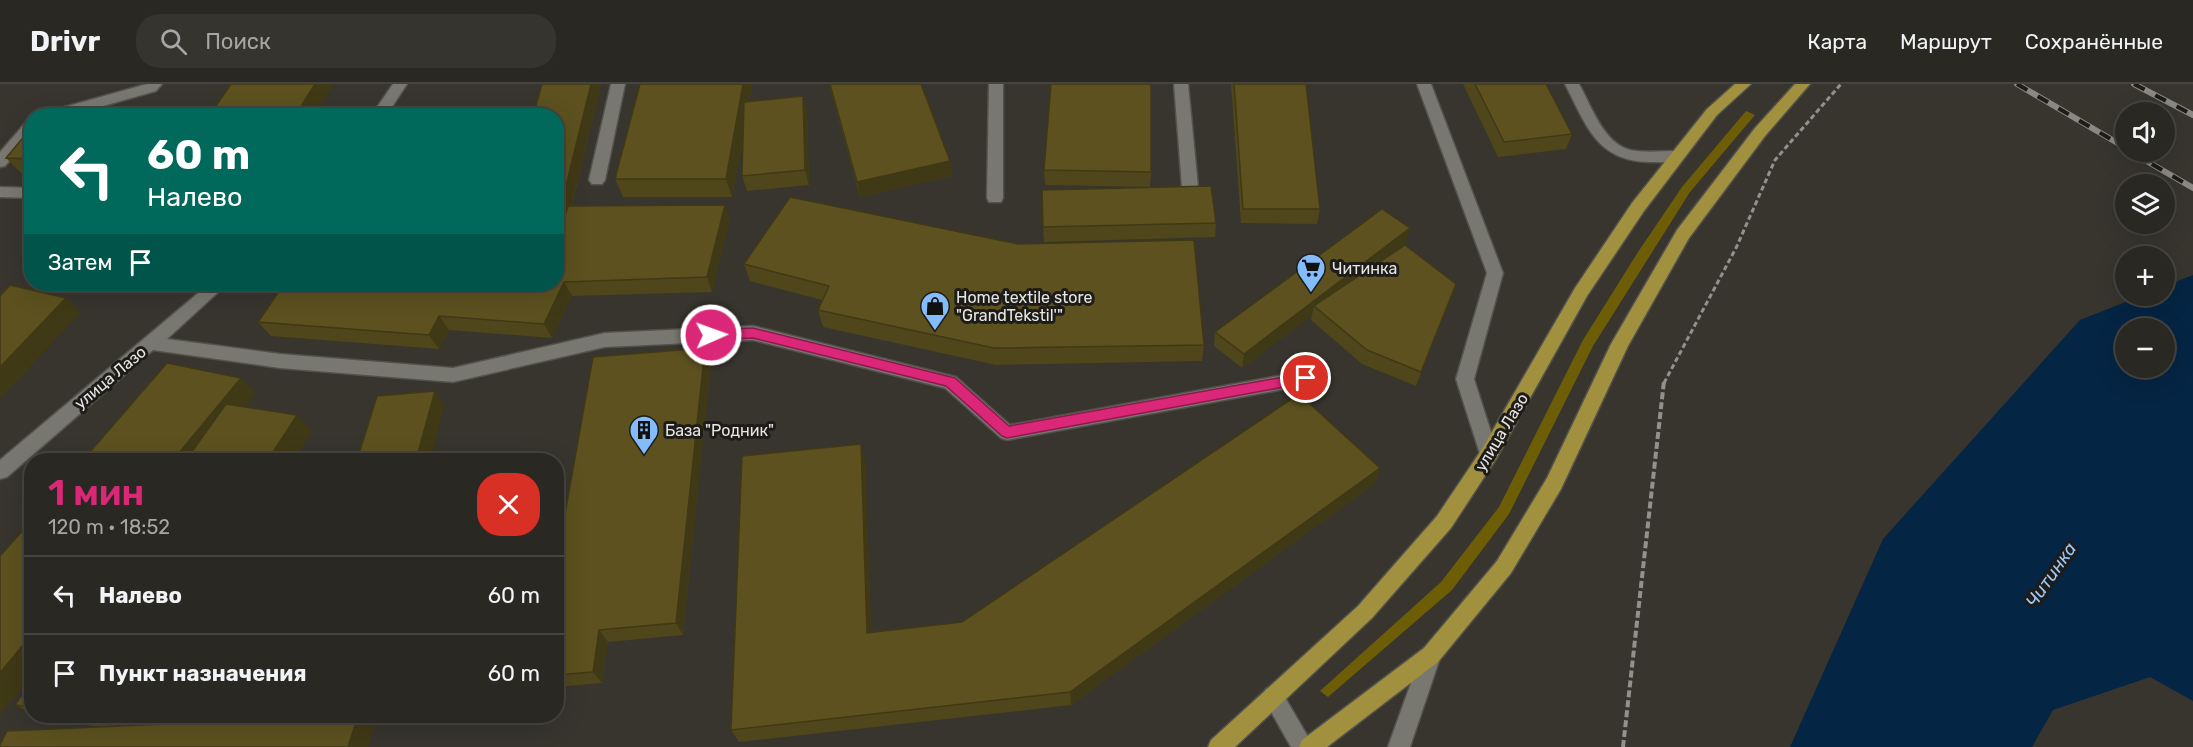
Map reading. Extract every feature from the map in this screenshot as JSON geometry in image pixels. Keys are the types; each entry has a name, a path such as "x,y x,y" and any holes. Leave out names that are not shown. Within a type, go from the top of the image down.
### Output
{"main road":[{"name":"улица Лазо","path":"1219,747 1365,612 1444,522 1489,454 1581,292 1638,207 1712,112 1743,84"},
{"path":"1310,747 1431,655 1504,567 1554,483 1620,344 1683,234 1761,132 1803,84"}],"street":[{"path":"77,108 151,88 155,84"},
{"path":"384,108 400,84"},
{"path":"597,180 618,84"},
{"path":"995,198 996,84"},
{"path":"1181,84 1190,187"},
{"path":"1424,84 1495,273 1466,379 1489,454"},
{"path":"1572,84 1605,142 1620,152 1647,156 1677,156"},
{"path":"0,162 24,134"},
{"path":"0,192 24,193"},
{"name":"улица Лазо","path":"0,471 211,291"},
{"path":"150,343 280,361 453,375 605,340 753,333 950,382 1007,432 1306,378"},
{"path":"1399,747 1431,655"},
{"path":"1273,696 1303,747"}],"path":[{"path":"1623,747 1664,379 1736,248 1775,160 1841,84"}],"shaded area":[{"path":"1746,111 1755,115 1690,192 1593,346 1509,514 1452,590 1328,697 1320,691 1441,582 1499,507 1583,340 1682,187"}],"water":[{"name":"Читинка","path":"2193,275 2193,701 2150,677 2053,710 2032,747 1790,747 1883,539 2080,320 2116,306 2175,306 2175,282"}],"building":[{"path":"231,84 315,84 300,108 214,108"},
{"path":"542,84 591,84 564,194 564,108 535,108"},
{"path":"640,84 743,84 726,179 615,179"},
{"path":"830,84 921,84 950,161 857,182"},
{"path":"1051,84 1151,84 1151,172 1044,170"},
{"path":"1234,84 1306,84 1320,209 1243,209"},
{"path":"1475,84 1546,84 1572,134 1504,142"},
{"path":"803,96 805,170 742,176 744,102"},
{"path":"24,137 24,159 6,158"},
{"path":"1211,186 1216,223 1043,227 1042,190"},
{"path":"790,197 1018,244 1194,240 1204,345 994,348 818,310 829,286 744,264"},
{"path":"725,205 707,277 564,282 564,219 568,206"},
{"name":"Читинка","path":"1382,209 1410,228 1244,354 1215,332"},
{"path":"1405,245 1456,284 1421,372 1367,350 1314,306"},
{"path":"10,285 24,288 24,291 36,291 66,298 0,367 0,296"},
{"path":"279,291 560,291 544,324 439,316 429,335 258,322"},
{"name":"База \"Родник\"","path":"705,348 676,623 599,630 593,672 564,674 564,519 593,357"},
{"path":"167,363 241,378 179,453 89,453"},
{"path":"435,391 418,453 359,453 377,396"},
{"path":"1299,394 1380,468 1070,692 731,730 742,456 861,444 867,633 962,622"},
{"path":"226,404 297,415 273,453 191,453"},
{"path":"24,529 24,644 0,673 0,556"},
{"path":"24,692 24,706 15,705"},
{"path":"188,723 356,723 348,747 0,747 7,731"}],"railway":[{"path":"2017,84 2115,142"},
{"path":"2134,84 2193,115"},
{"path":"2148,162 2193,188"}],"place":[{"name":"Читинка","path":"1311,294"},
{"name":"Home textile store \"GrandTekstil'\"","path":"935,332"},
{"name":"База \"Родник\"","path":"644,456"}],"route":[{"path":"711,335 753,333 950,382 1007,432 1306,378"}]}
